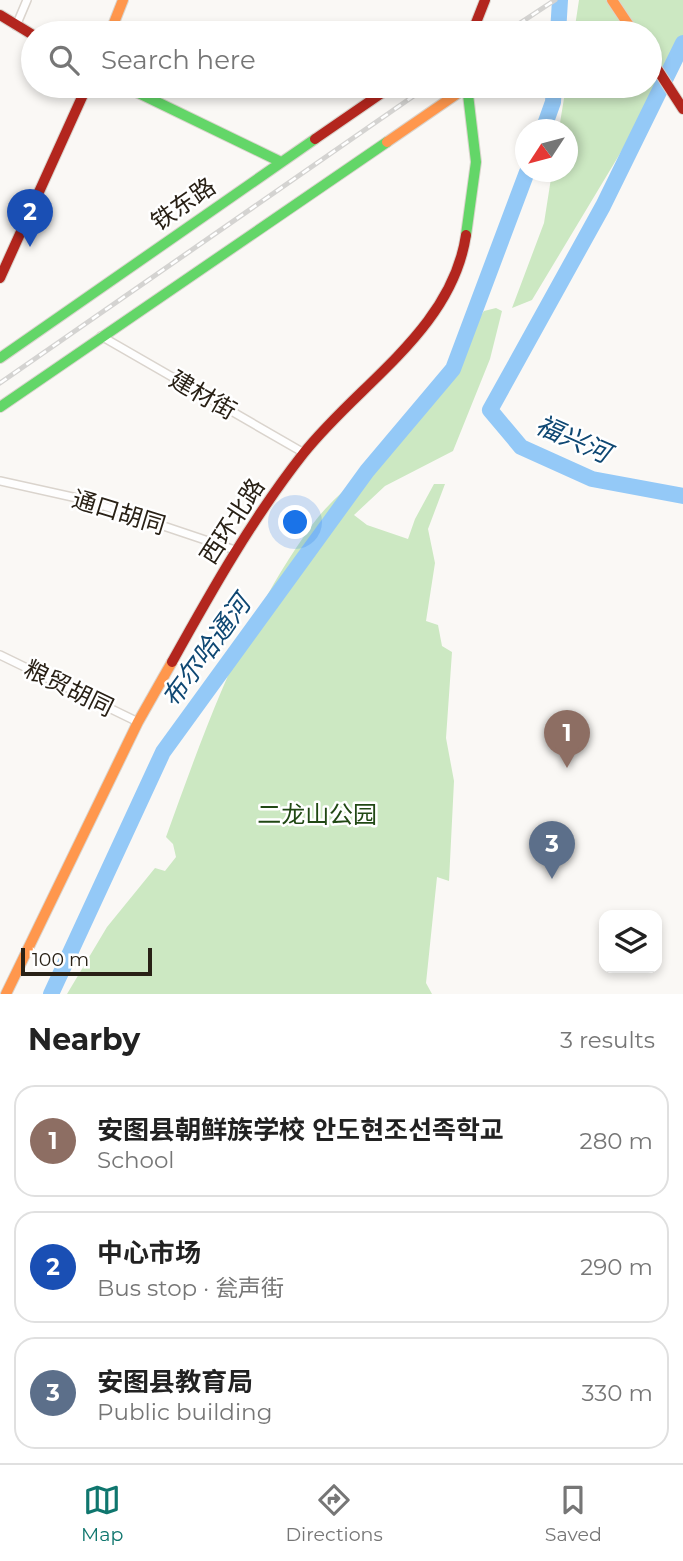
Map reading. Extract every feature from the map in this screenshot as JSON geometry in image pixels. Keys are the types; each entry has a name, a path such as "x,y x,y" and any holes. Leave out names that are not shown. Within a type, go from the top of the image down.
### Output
{"street":[{"path":"16,26 27,0"},
{"path":"115,21 123,0"},
{"path":"476,21 485,0"},
{"path":"612,0 626,21"},
{"path":"0,15 21,29"},
{"path":"662,76 682,107"},
{"path":"0,278 82,98"},
{"path":"149,98 281,162"},
{"name":"铁东路","path":"0,358 374,98"},
{"path":"0,407 450,98"},
{"name":"西环北路","path":"6,994 138,722 236,550 304,453 437,312 464,247 475,162 468,98"},
{"name":"建材街","path":"102,337 304,453"},
{"name":"通口胡同","path":"0,481 86,500 236,550"},
{"name":"粮贸胡同","path":"0,655 138,722"}],"green space":[{"path":"579,0 683,0 683,37 662,79 662,21 576,21"},
{"path":"564,98 652,98 532,300 512,308 544,223 550,182 578,182 578,119 561,119"},
{"name":"二龙山公园","path":"496,308 502,311 490,359 453,451 385,486 354,515 367,525 408,539 415,519 434,484 445,484 428,529 435,563 426,621 438,625 442,646 452,652 446,738 454,781 449,881 437,877 426,983 432,994 67,994 107,927 155,868 165,871 176,857 173,844 166,837 211,715 246,636 288,561 323,512 346,488 384,456 418,420 484,311"}],"waterway":[{"path":"559,21 560,0"},
{"path":"662,86 683,43"},
{"path":"547,119 553,98"},
{"name":"福兴河","path":"656,98 603,206 490,410 521,447 592,479 683,496"},
{"name":"布尔哈通河","path":"51,994 163,752 367,471 453,369 523,182"}],"railway":[{"path":"523,21 555,0"},
{"path":"0,383 411,98"}],"traffic: fast":[{"path":"149,98 281,162"},
{"path":"466,235 476,162 468,98"},
{"path":"0,358 315,139"},
{"path":"0,407 387,142"}],"traffic: slow":[{"path":"115,21 123,0"},
{"path":"612,0 626,21"},
{"path":"387,142 451,98"},
{"path":"6,994 138,722 172,662"}],"traffic: jam":[{"path":"477,21 485,0"},
{"path":"0,15 21,28"},
{"path":"662,77 683,109"},
{"path":"0,278 82,98"},
{"path":"315,139 375,98"},
{"path":"172,662 233,555 284,479 325,428 423,328 457,269 466,235"}],"place":[{"name":"中心市场","path":"30,247"},
{"name":"安图县朝鲜族学校 안도현조선족학교","path":"567,768"},
{"name":"安图县教育局","path":"552,879"}]}
